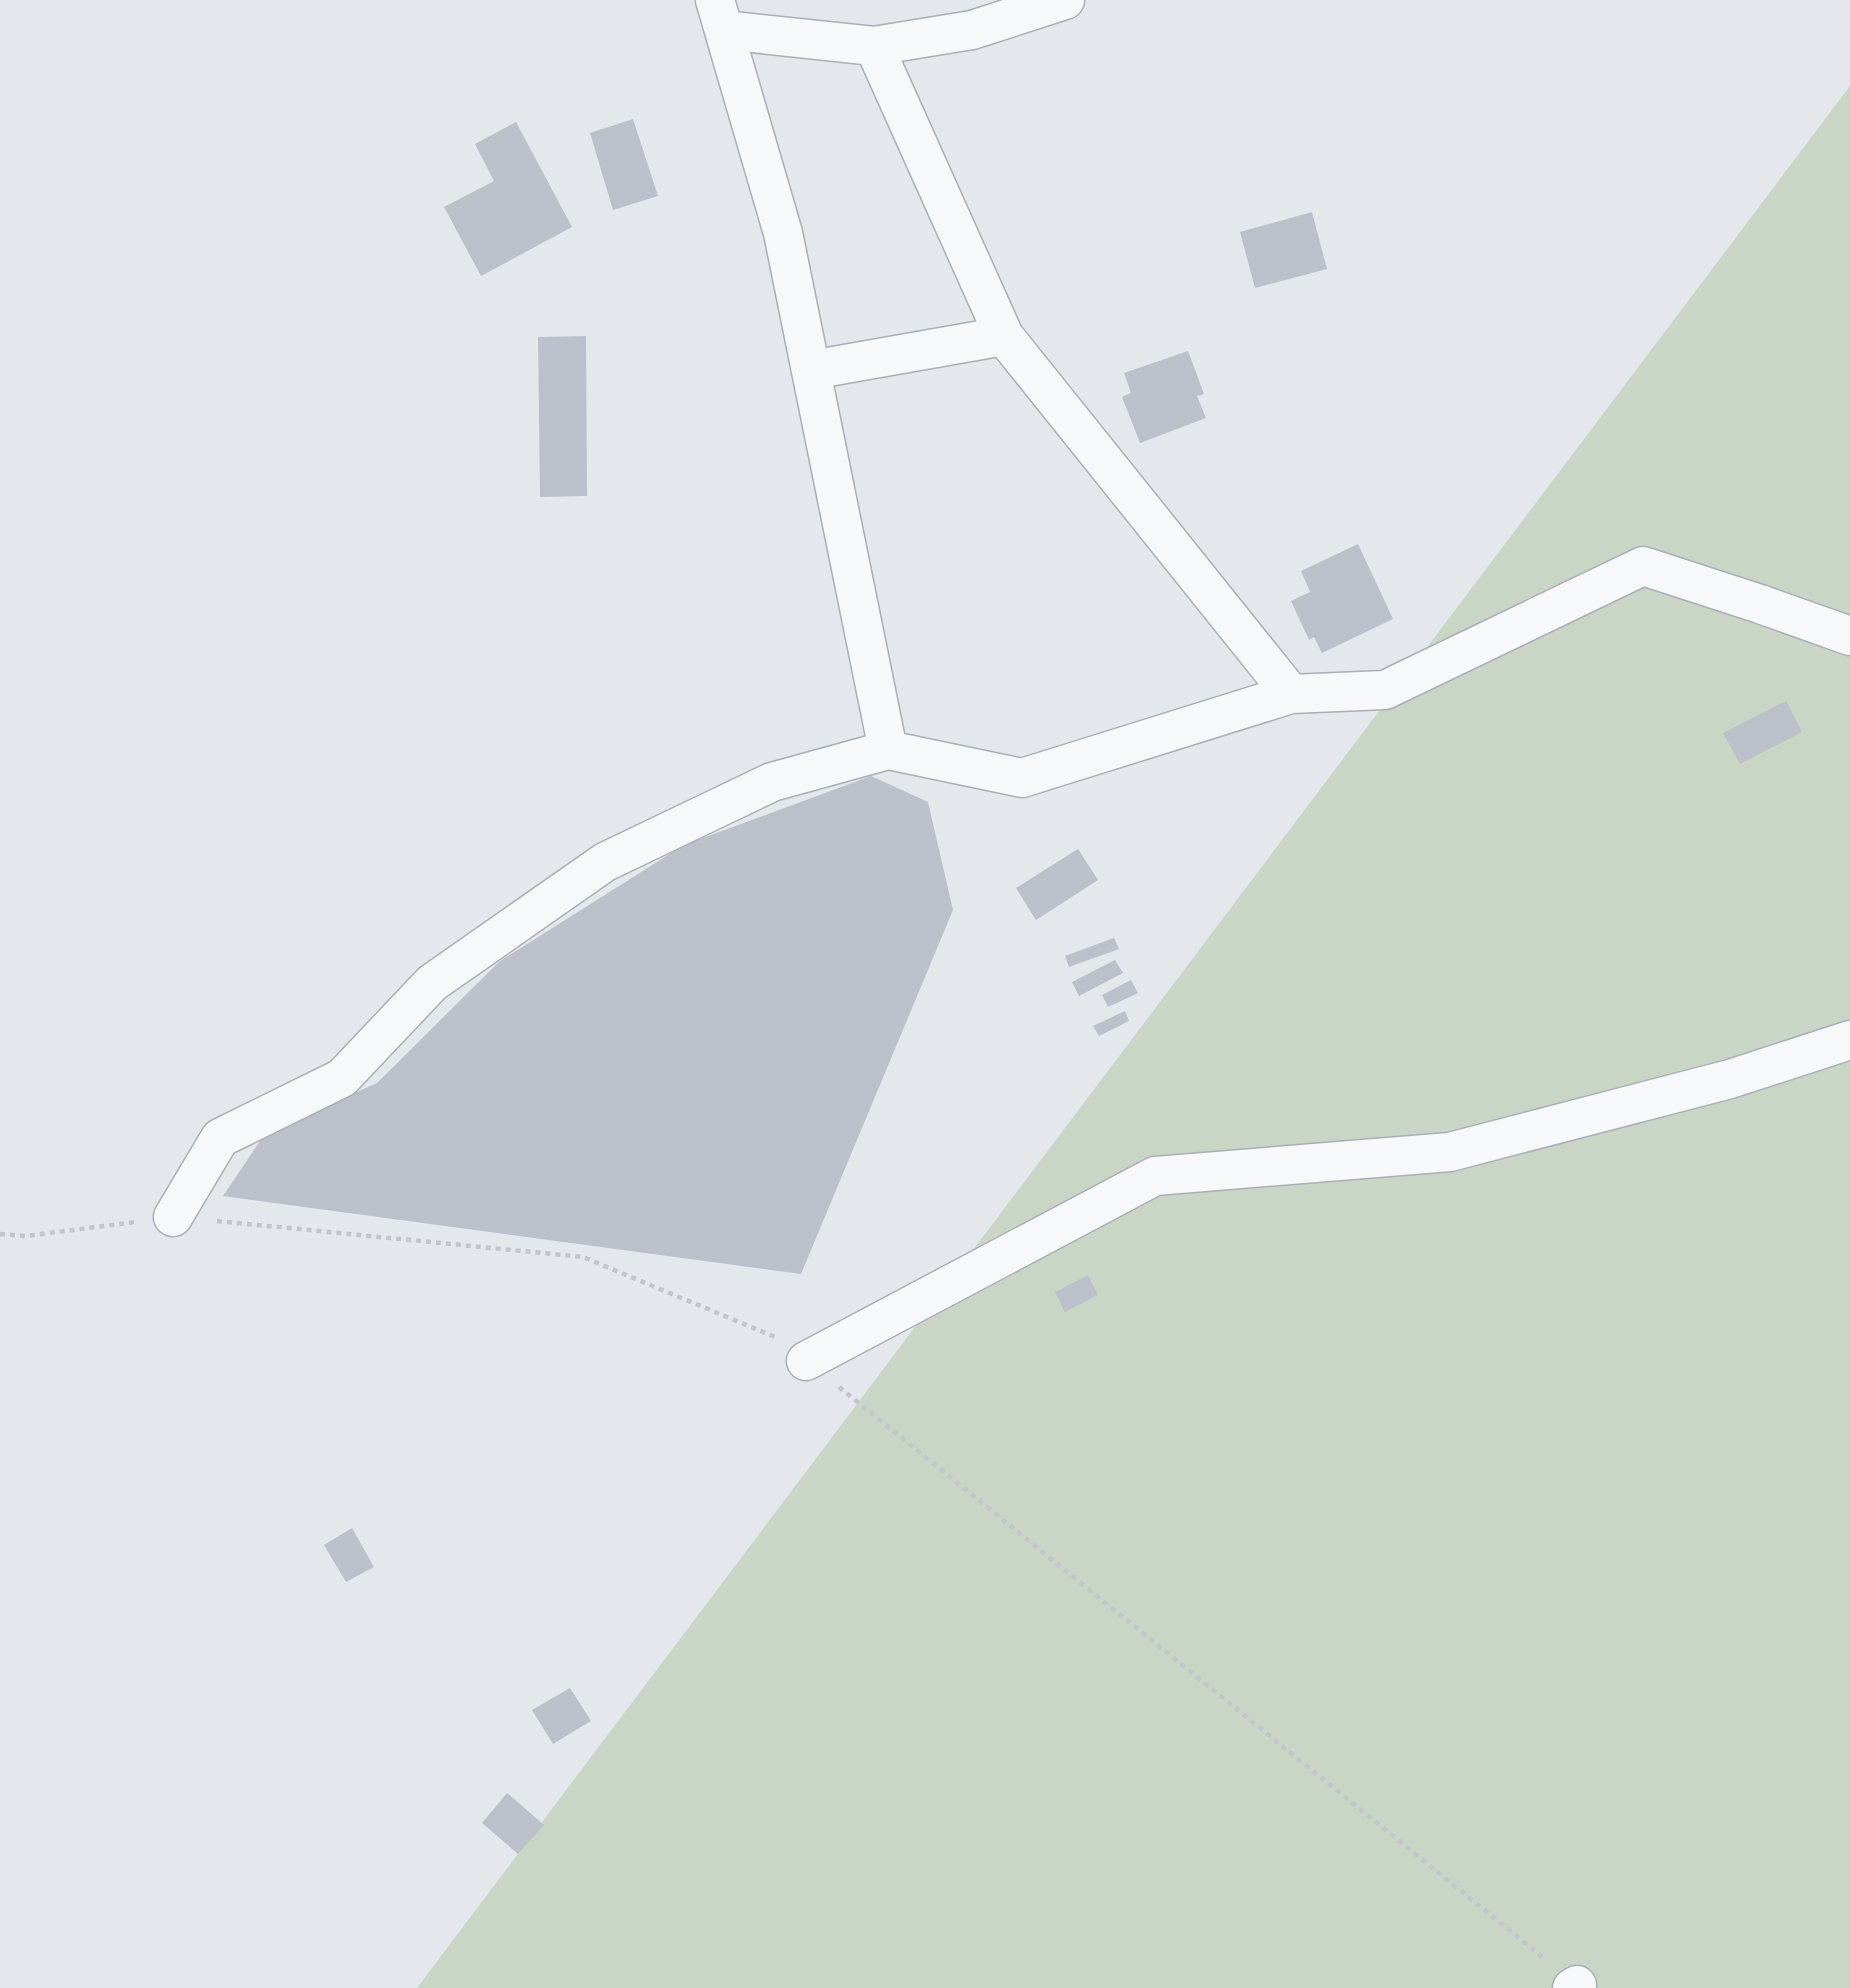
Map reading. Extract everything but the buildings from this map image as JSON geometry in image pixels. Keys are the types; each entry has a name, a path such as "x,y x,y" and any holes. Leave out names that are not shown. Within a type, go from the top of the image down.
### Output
{"street":[{"path":"888,750 783,233 719,15 874,46 972,30 1065,0"},
{"path":"874,46 1004,336 1291,694"},
{"path":"811,370 1004,336"},
{"path":"173,1217 220,1138 342,1078 432,983 605,862 772,782 888,750 1022,778 1291,694 1385,690 1643,566 1850,635"},
{"path":"806,1361 1155,1176 1450,1152 1730,1079 1850,1040"}],"path":[{"path":"0,1234 26,1236 173,1217 583,1257 779,1339 1575,1986"}],"green space":[{"path":"1850,86 1850,1988 417,1988"}]}
